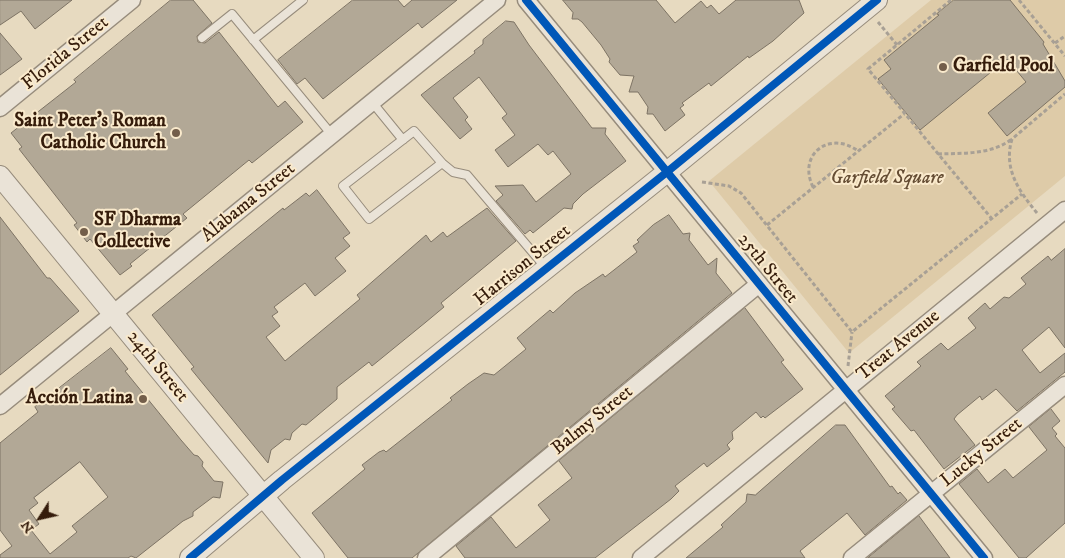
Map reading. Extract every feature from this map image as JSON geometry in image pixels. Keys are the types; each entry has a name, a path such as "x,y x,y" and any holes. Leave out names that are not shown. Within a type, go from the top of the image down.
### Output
{"street":[{"name":"Florida Street","path":"0,108 132,0"},
{"name":"Alabama Street","path":"0,406 497,0"},
{"name":"25th Street","path":"526,0 984,558"},
{"name":"Harrison Street","path":"190,558 262,496 667,172 877,0"},
{"name":"24th Street","path":"0,176 314,558"},
{"name":"Treat Avenue","path":"641,558 1065,210"},
{"name":"Balmy Street","path":"426,558 759,284"},
{"name":"Lucky Street","path":"852,558 1065,385"}],"lane":[{"path":"253,40 303,0"},
{"path":"202,38 232,14 332,135"},
{"path":"372,102 403,140"},
{"path":"442,163 369,219 343,186 414,131 442,163 453,172 467,175 546,268"}],"path":[{"path":"951,0 868,69 992,219"},
{"path":"1020,0 1065,56"},
{"path":"888,35 897,45"},
{"path":"1054,43 1065,36"},
{"path":"938,154 985,151 1000,147 1065,94"},
{"path":"766,225 904,114"},
{"path":"1012,139 1010,166 1016,184 1047,225"},
{"path":"813,187 808,169 811,158 818,149 828,144 839,142 858,151"},
{"path":"702,182 725,185 737,190 852,332 846,390"},
{"path":"852,332 1022,194"}],"green space":[{"name":"Garfield Square","path":"931,0 1065,0 1065,176 849,353 709,181"}],"building":[{"path":"0,0 72,0 35,29 21,11 0,25"},
{"path":"171,0 193,0 212,23 197,36 198,42 205,43 219,32 278,107 285,101 303,122 252,163 249,160 183,214 187,218 130,264 132,266 120,275 90,239 87,242 74,225 77,223 19,149 22,147 11,133 76,82 74,80"},
{"path":"353,0 398,0 404,7 412,0 457,0 422,28 418,23 323,99 305,78 297,84 278,60"},
{"path":"563,0 656,0 675,23 701,1 707,8 711,5 719,14 736,0 799,0 804,13 773,41 749,58 748,56 711,86 709,83 682,103 684,105 680,108 685,115 665,131 653,114 647,114 648,107 638,92 629,92 634,76 620,75 609,62 610,59 601,45 582,22 578,19 572,19 573,13"},
{"name":"Garfield Pool","path":"954,0 1010,0 1044,42 1043,44 1065,81 1065,87 1007,136 988,113 1026,82 1007,59 920,130 878,79 891,69 884,60 939,15 937,14"},
{"path":"506,21 514,22 529,45 592,128 606,128 605,134 626,161 583,194 573,204 572,209 564,208 533,233 530,230 525,234 496,201 503,195 495,186 523,185 536,202 571,174 553,151 548,155 538,144 508,167 495,150 515,135 502,118 507,114 479,77 453,98 468,117 465,120 472,129 460,139 421,95 475,53 474,51 483,44 483,40"},
{"path":"0,33 22,59 0,75"},
{"path":"317,190 350,233 343,238 350,246 335,258 346,271 315,296 305,283 274,307 278,312 272,316 280,326 266,337 285,361 360,299 357,295 426,235 431,242 443,232 447,237 487,208 516,241 441,303 444,307 426,322 372,366 369,362 337,387 337,399 306,425 302,424 292,433 290,440 285,439 271,450 268,463 191,369 194,367 152,315 283,208 284,210 306,193 309,196"},
{"path":"669,215 683,234 690,233 689,240 708,265 717,258 716,273 732,293 412,558 348,558 312,513 365,469 362,465 379,452 384,450 386,452 452,400 450,398 468,384 484,373 494,375 526,349 517,338 550,310 553,313 575,293 603,274 605,277 637,252 633,246 639,242 637,240 653,225"},
{"path":"0,217 47,278 50,278 79,311 0,375"},
{"path":"1065,249 1065,348 1049,327 1022,350 1040,373 1065,353 1065,372 1017,411 996,389 982,400 980,396 954,419 975,445 944,469 914,430 911,431 892,409 895,407 885,396 921,366 917,362 941,343 948,350 976,328 968,318 985,303 990,309 1004,297 1009,298 1026,284 1021,278 1048,256 1051,260"},
{"path":"745,308 784,360 781,362 803,389 765,418 763,416 761,418 756,412 732,432 733,439 727,445 730,449 707,467 704,463 675,486 679,491 671,499 595,558 465,558 456,546 491,517 516,548 550,520 538,505 572,478 559,461"},
{"path":"111,348 128,369 125,371 181,440 203,462 202,466 214,481 223,482 220,498 213,497 193,512 193,516 183,521 136,558 131,556 128,558 0,558 0,555 12,546 0,530 0,443 38,412 35,407","holes":["80,462 108,497 72,526 77,532 50,554 31,530 39,524 29,510 38,503 34,498"]},
{"path":"1051,409 1060,421 1052,428 1057,434 1055,436 1065,448 1065,523 1026,558 1019,558 959,484 977,469 988,483 1005,469 1013,478 1047,450 1029,427"},
{"path":"836,425 845,425 890,487 892,486 898,494 900,492 907,500 865,535 847,513 800,551 805,558 686,558 723,527 721,525 746,502 747,494 755,495"},
{"path":"919,516 950,558 868,558"}],"cycle path":[{"path":"526,0 984,558"},
{"path":"190,558 282,480 667,172 877,0"}],"place":[{"name":"Garfield Pool","path":"943,67"},
{"name":"Saint Peter's Roman Catholic Church","path":"176,133"},
{"name":"SF Dharma Collective","path":"84,232"},
{"name":"Acción Latina","path":"143,399"}]}
